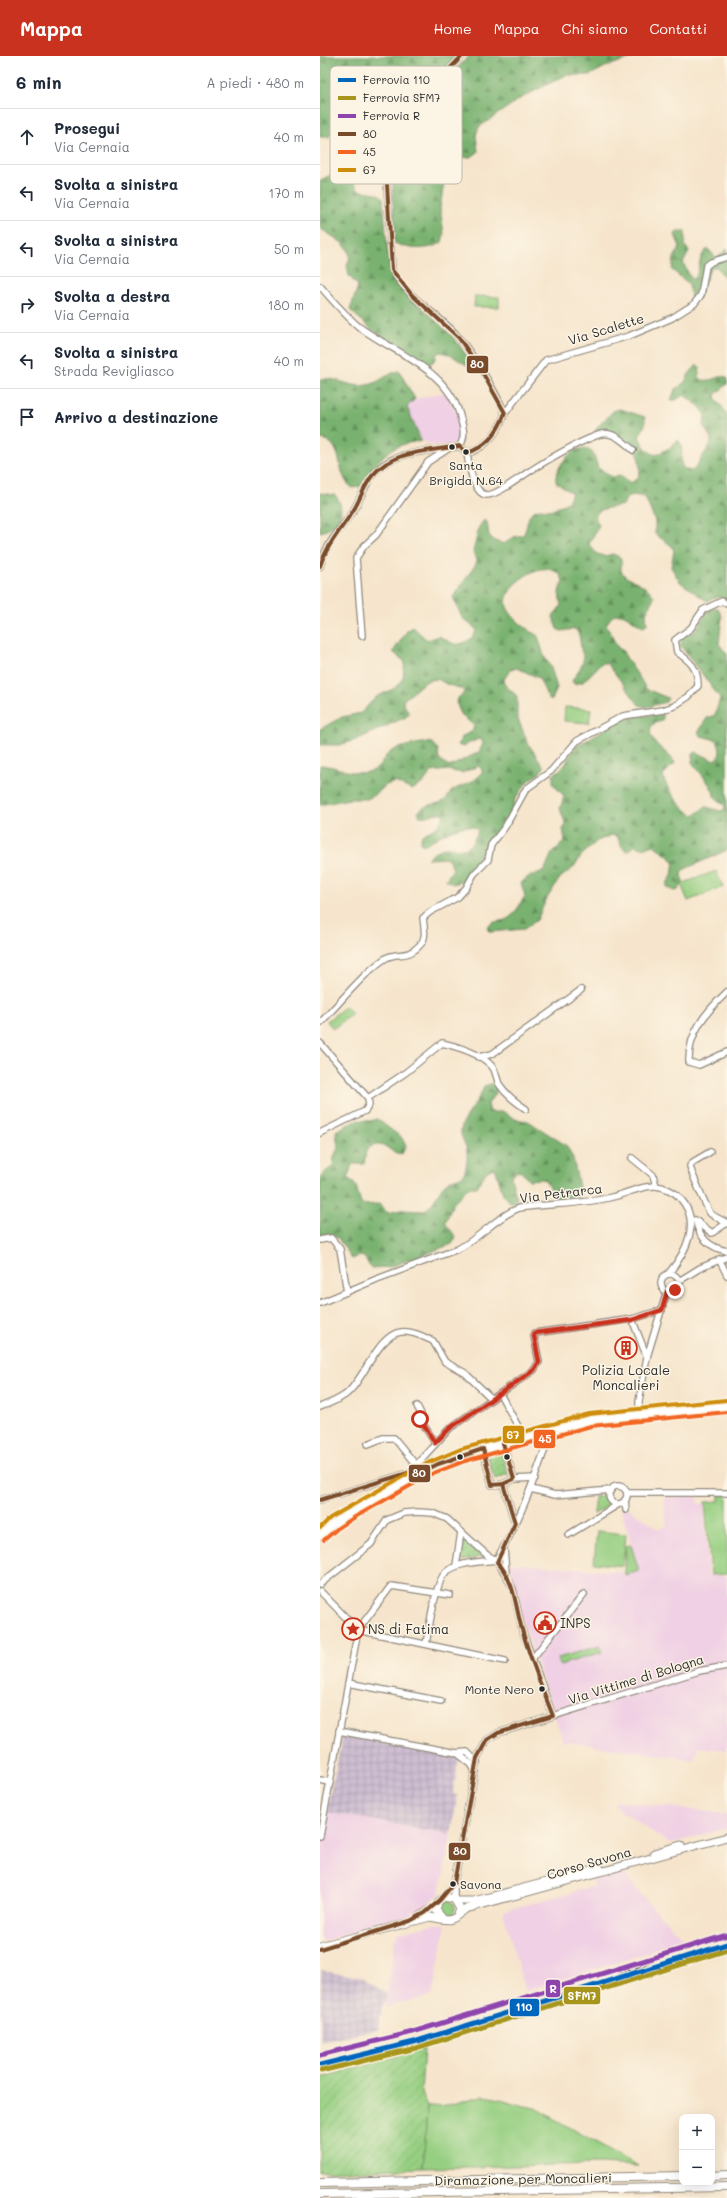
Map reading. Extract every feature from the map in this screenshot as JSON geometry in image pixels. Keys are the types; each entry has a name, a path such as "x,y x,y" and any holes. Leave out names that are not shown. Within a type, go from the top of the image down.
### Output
{"highway":[{"name":"Diramazione per Moncalieri","path":"320,2183 679,2176"},
{"path":"715,2176 727,2176"},
{"name":"Diramazione per Moncalieri","path":"320,2194 727,2187"}],"main road":[{"path":"320,1536 340,1519 415,1473 483,1449 552,1429 590,1420 727,1406"},
{"name":"Corso Savona","path":"456,1900 474,1901 727,1832"},
{"name":"Corso Savona","path":"458,1915 466,1909 727,1837"},
{"path":"320,1947 430,1917 453,1919 458,1915 460,1909 456,1900 444,1897 427,1913 411,1921"},
{"path":"437,1905 437,1913 443,1919"}],"street":[{"path":"452,66 462,56"},
{"path":"387,184 392,270 399,283 452,330 464,344 505,413 500,424 482,447 467,453"},
{"name":"Via Scalette","path":"505,413 546,360 629,336 672,318 694,304 701,295 706,266 710,262 727,257"},
{"path":"320,286 357,325 432,372 448,389 459,409 464,433 460,446"},
{"path":"460,446 467,453 473,480 481,492 486,495 494,494 531,470 601,434 610,434 623,441 633,450"},
{"path":"362,636 356,558 364,546 376,535 428,462 448,449 460,446"},
{"path":"320,566 324,552 354,510 363,489 373,474 386,464 404,456 439,448 448,449"},
{"path":"320,1024 357,985 386,958 410,953 420,945 425,935 423,918 430,912 458,897 466,888 474,874 488,860 491,845 505,827 526,789 552,771 577,741 623,716 664,710 674,706 688,697 698,686 698,674 689,662 677,652 675,640 691,628 703,610 722,601 727,604"},
{"path":"479,1057 492,1054 581,990"},
{"path":"727,992 697,1027 689,1049 689,1062 699,1065 727,1052"},
{"path":"368,1098 405,1073 442,1042 459,1047 479,1057 493,1068 503,1089 515,1102 526,1109"},
{"path":"320,1043 368,1098 369,1106 365,1111 320,1133"},
{"path":"694,1219 712,1234 727,1223 709,1211 704,1195 690,1171 690,1166 693,1162 710,1152"},
{"path":"632,1158 653,1175 656,1186 665,1188 678,1196 684,1202 694,1219 698,1230 708,1244 727,1251"},
{"name":"Via Petrarca","path":"320,1302 471,1243 510,1212 519,1208 612,1197 642,1187 656,1186"},
{"path":"667,1292 663,1288 661,1282 663,1277 668,1274 678,1262 688,1243 694,1219"},
{"path":"320,1240 331,1238 338,1245 347,1292"},
{"path":"678,1279 727,1256"},
{"path":"719,1259 727,1275"},
{"path":"667,1292 677,1289 678,1262"},
{"path":"668,1274 678,1279"},
{"path":"638,1414 639,1401 648,1357 667,1292"},
{"path":"320,1500 415,1473 416,1465 450,1428 534,1370 538,1365 535,1333 632,1320 662,1310"},
{"path":"632,1320 648,1357"},
{"path":"320,1407 346,1394 369,1365 386,1340 400,1332 406,1332 433,1341 445,1362 466,1372 492,1399"},
{"path":"500,1394 524,1437"},
{"path":"417,1406 421,1414 420,1419 435,1443"},
{"path":"552,1429 531,1489 500,1560 513,1589 522,1630 553,1716"},
{"path":"368,1444 383,1438 394,1438 416,1465"},
{"path":"503,1443 514,1479"},
{"path":"483,1449 492,1485 503,1484 514,1479 535,1478"},
{"path":"503,1484 515,1523"},
{"path":"606,1512 615,1486 621,1487 627,1493 727,1493"},
{"path":"531,1489 555,1494 600,1491 621,1503"},
{"path":"568,1535 621,1503 627,1493"},
{"path":"320,1584 370,1544 387,1520 404,1513 433,1513 447,1519 487,1555 500,1560"},
{"path":"456,1566 461,1532"},
{"path":"426,1644 436,1594 444,1573 456,1566 500,1560"},
{"path":"320,1836 358,1630 391,1586 450,1596"},
{"path":"320,1591 358,1630 505,1661"},
{"path":"532,1659 584,1594"},
{"name":"Via Vittime di Bologna","path":"454,1883 477,1762 484,1745 493,1736 699,1671 727,1666"},
{"path":"348,1683 441,1701"},
{"path":"339,1731 457,1753 467,1752 477,1762"},
{"path":"457,1753 471,1764 475,1771"},
{"path":"320,1780 330,1782"},
{"path":"444,1897 454,1883"},
{"path":"454,1883 456,1900"}],"shaded area":[{"path":"447,392 458,415 461,438 456,443 437,446 421,441 407,407 415,399"},
{"path":"698,1496 698,1504 704,1504 708,1575 727,1576 727,1750 698,1747 694,1760 563,1741 524,1626 509,1563 624,1572 624,1576 639,1571 621,1508 629,1508 658,1529 667,1526 664,1497"},
{"path":"343,1736 459,1757 453,1794 458,1795 451,1834 326,1812"},
{"path":"617,1801 727,1814 727,1828 670,1844 614,1806"},
{"path":"326,1812 451,1834 440,1893 417,1914 323,1941 320,1938 320,1842"},
{"path":"623,1869 627,1877 654,1910 683,1938 640,1955 525,1991 503,1911 595,1886 590,1879"},
{"path":"433,1924 446,1925 432,1996 385,2007 397,1933"},
{"path":"321,1971 361,1977 387,1994 385,2002 383,2002 378,2029 320,2041"}],"green space":[{"path":"320,56 458,56 448,66 330,66 330,135 329,137 320,137"},
{"path":"469,56 637,56 605,67 590,75 566,75 521,98 479,127 476,135 478,152 467,158 462,157 462,66 460,66"},
{"path":"330,175 330,184 355,184 357,189 380,195 383,198 388,257 394,281 453,337 476,368 466,365 450,355 440,352 436,354 436,359 429,365 423,363 372,330 350,310 358,286 349,276 347,265 349,252 342,243 320,228 320,180"},
{"path":"393,184 444,184 440,208 444,234 442,242 425,248 406,247 395,243"},
{"path":"677,232 685,232 685,245 689,252 683,263 691,278 695,279 702,255 708,249 717,258 727,249 727,281 717,267 711,267 698,298 694,300 691,297 689,284 672,270 674,258 680,247 675,235"},
{"path":"475,296 499,297 499,307 474,307"},
{"path":"697,365 700,367 699,377 702,380 727,377 727,384 715,395 717,401 725,411 727,418 727,601 719,597 707,601 680,582 671,567 674,551 672,546 655,534 655,521 645,497 633,495 627,497 623,505 598,512 596,519 599,525 589,544 597,554 605,556 613,554 621,558 621,571 626,577 649,590 654,597 646,613 647,625 643,627 628,617 619,614 610,618 606,625 618,648 622,650 646,689 668,698 666,702 647,707 639,705 607,663 602,663 583,682 574,684 572,681 582,665 584,657 581,650 579,635 575,629 561,631 557,629 553,616 561,606 559,592 563,580 559,573 541,569 529,574 516,583 508,594 506,601 507,607 512,615 538,636 544,656 551,667 557,688 552,700 548,698 539,678 517,668 510,670 503,681 505,685 517,696 517,717 529,745 544,767 539,774 528,781 515,799 512,811 494,836 484,846 466,881 453,884 446,880 453,869 448,858 427,859 431,855 445,848 451,847 456,849 465,849 471,844 478,830 467,826 451,830 424,845 420,843 422,835 437,827 444,816 442,813 439,813 420,816 418,812 424,807 441,803 447,799 452,791 474,780 482,773 482,769 478,766 462,773 448,770 431,772 423,783 412,790 395,782 386,785 375,795 367,799 349,799 320,805 320,765 351,772 365,773 375,770 389,753 404,747 423,743 433,743 438,750 439,759 449,767 479,752 483,744 482,740 478,739 462,747 458,745 462,737 473,730 474,726 461,714 456,702 464,693 463,689 446,684 438,679 427,681 404,699 403,703 409,713 406,717 356,740 339,745 320,745 320,729 342,717 361,713 376,697 395,688 403,678 405,662 393,652 407,631 413,627 427,640 439,636 454,644 464,643 474,635 476,629 462,618 453,597 476,564 477,560 473,552 479,527 484,520 487,522 489,535 495,541 504,544 514,537 523,535 532,512 539,509 553,510 568,502 572,493 556,482 556,476 567,456 573,451 580,449 587,448 593,452 598,468 612,477 620,476 631,483 638,478 640,469 638,453 631,447 622,445 612,436 599,434 595,431 613,411 620,409 645,417 645,425 639,437 646,448 653,454 656,455 669,448 678,440 682,450 681,461 683,468 690,471 694,470 711,443 711,438 704,427 705,414 699,406 684,395 676,400 671,400 675,390 685,382 689,374"},
{"path":"399,371 415,399 407,407 421,441 409,443 392,450 378,462 361,486 353,488 347,483 343,476 337,452 333,446 328,441 320,439 320,379 332,379 361,386 372,384"},
{"path":"320,493 335,495 341,507 341,513 336,523 332,527 320,532"},
{"path":"713,607 718,608 722,617 719,644 727,654 727,850 683,870 681,874 683,882 678,890 674,891 667,888 667,883 672,876 674,861 654,845 642,848 634,846 628,852 622,847 617,836 612,835 597,841 581,856 573,868 560,878 546,900 537,920 524,929 490,932 487,929 489,926 494,922 507,919 512,915 525,896 521,883 528,877 544,871 552,853 565,841 563,829 566,825 560,809 564,796 553,784 553,775 565,765 574,748 611,725 626,718 663,714 663,719 652,725 650,731 654,741 675,763 663,775 666,785 680,804 694,815 704,807 720,811 724,810 725,806 714,796 709,783 692,763 693,754 696,752 713,760 720,752 717,740 701,736 698,733 707,718 715,715 720,698 680,645 683,637 695,631 709,609"},
{"path":"565,707 591,709 589,723 564,721"},
{"path":"716,871 723,887 688,901 681,884"},
{"path":"346,1006 352,1014 333,1029 327,1021"},
{"path":"493,1083 496,1085 497,1090 488,1104 490,1112 504,1112 515,1119 528,1121 567,1146 573,1158 580,1192 579,1197 556,1199 545,1180 529,1180 520,1171 516,1171 511,1177 517,1199 511,1203 503,1194 496,1170 493,1168 486,1172 477,1187 468,1187 453,1204 445,1223 456,1237 452,1244 390,1267 371,1268 364,1257 360,1256 352,1259 340,1241 334,1236 329,1234 320,1235 320,1179 323,1174 333,1166 334,1157 338,1148 336,1131 356,1120 369,1121 377,1119 402,1138 406,1146 402,1154 392,1151 381,1144 372,1146 366,1151 364,1164 352,1164 348,1177 356,1186 361,1203 365,1205 379,1204 388,1213 401,1210 424,1211 432,1204 446,1183 463,1175 467,1154 461,1133 462,1126 484,1086"},
{"path":"500,1449 508,1474 495,1479 486,1453"},
{"path":"719,1495 727,1495 727,1574 711,1575 705,1502 719,1501"},
{"path":"594,1496 605,1497 608,1503 605,1508 594,1514"},
{"path":"597,1531 626,1534 623,1566 594,1563"},
{"path":"462,1535 483,1556 458,1562"},
{"path":"631,1545 639,1571 625,1575 626,1546"},
{"path":"600,1646 602,1652 560,1665 558,1658"},
{"path":"444,1900 450,1900 455,1905 453,1914 450,1916 444,1916 439,1911 439,1905"},
{"path":"424,2048 421,2093 427,2107 423,2168 320,2172 320,2078"},
{"path":"482,2096 535,2108 638,2166 598,2164 423,2168 427,2107 448,2105"}],"railway":[{"path":"582,1992 653,1960"},
{"path":"555,1992 587,1978"},
{"path":"522,2011 558,1997"}],"rail line":[{"name":"R","path":"320,2055 413,2032 727,1935"},
{"name":"110","path":"320,2065 414,2042 727,1944"},
{"name":"SFM7","path":"321,2071 416,2048 727,1950"}],"transit line":[{"name":"80","path":"452,66 462,56"},
{"name":"80","path":"387,184 392,270 412,295 459,338 481,370 505,413 499,426 486,443 467,453 460,446"},
{"name":"80","path":"320,566 330,544 353,511 369,480 381,467 401,456 460,446"},
{"name":"67","path":"320,1528 330,1518 425,1464 461,1449 589,1414 726,1400"},
{"name":"45","path":"324,1540 338,1528 355,1517 431,1474 465,1461 591,1426 727,1412"},
{"name":"80","path":"320,1500 414,1471 416,1475 438,1464 483,1449 492,1485 503,1484 514,1479 503,1443"},
{"name":"80","path":"320,1949 410,1921 425,1913 440,1900 454,1883 477,1758 487,1740 498,1733 553,1716 526,1643 508,1578 497,1562 515,1523 503,1484"}],"place":[{"name":"Santa Brigida N.64","path":"466,452"},
{"name":"Polizia Locale Moncalieri","path":"626,1348"},
{"name":"INPS","path":"545,1623"},
{"name":"NS di Fatima","path":"353,1629"},
{"name":"Monte Nero","path":"542,1689"},
{"name":"Savona","path":"453,1884"}],"route":[{"path":"420,1419 435,1443 450,1428 534,1370 539,1362 534,1336 535,1333 632,1320 662,1310 667,1292 673,1292 675,1290"}]}
